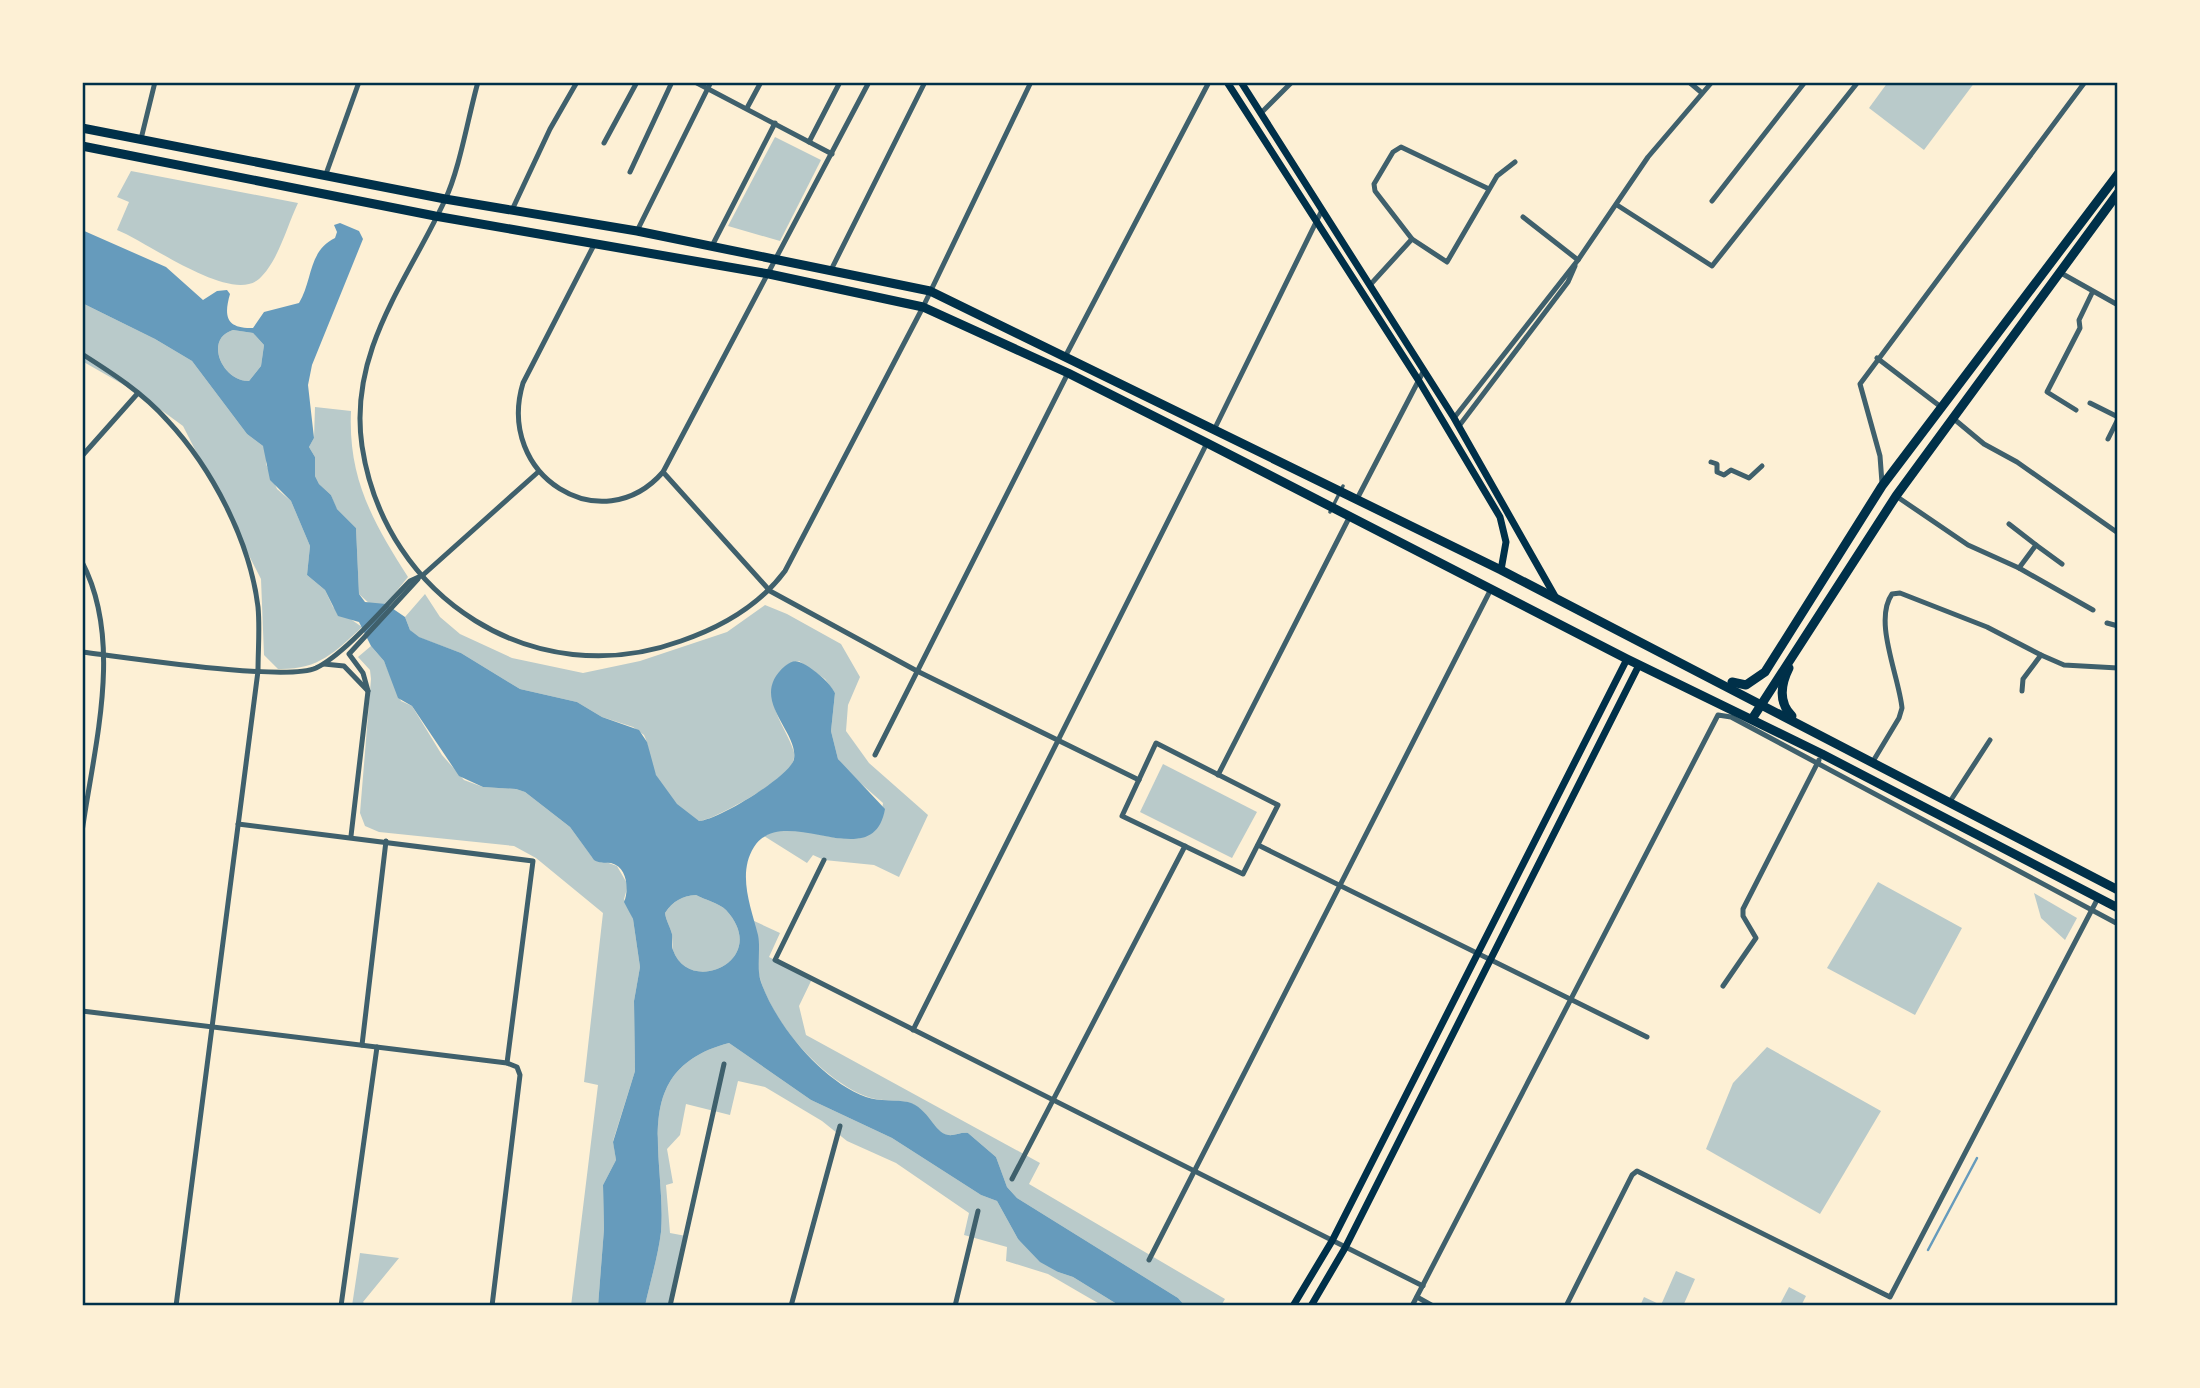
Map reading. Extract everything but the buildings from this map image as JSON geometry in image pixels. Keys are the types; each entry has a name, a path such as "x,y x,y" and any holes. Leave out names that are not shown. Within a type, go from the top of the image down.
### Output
{"highway":[{"path":"82,128 445,199 776,258 930,291 1213,430 1341,488 1357,499 1762,702 1872,763 2118,890"},
{"path":"82,146 435,216 769,274 923,307 1069,373 1208,443 1331,510 1350,516 1492,587 1627,659 1752,719 1820,758 2118,908"},
{"path":"1638,640 1656,644 1739,686 1752,682 1765,672 1882,486 1943,409 2118,174"},
{"path":"1752,719 1896,496 2118,194"},
{"path":"1492,587 1501,569"},
{"path":"1798,722 1784,706 1782,685 1801,641"},
{"path":"2098,898 2105,883"}],"main road":[{"path":"1227,82 1419,382 1500,517 1506,542 1501,569"},
{"path":"1241,82 1459,426 1557,600"},
{"path":"1293,1306 1332,1241 1627,659"},
{"path":"1311,1306 1345,1248 1639,665"}],"street":[{"path":"141,139 155,82"},
{"path":"326,174 359,82"},
{"path":"478,82 445,199 374,336 361,416 362,446 376,500 400,545 420,577 453,607 482,626 520,643 584,656 616,657 654,651 718,626 770,591 800,544 923,307 1031,82"},
{"path":"512,210 550,129 577,82"},
{"path":"604,143 637,82"},
{"path":"630,172 672,82"},
{"path":"695,82 709,85 832,154"},
{"path":"747,108 761,82"},
{"path":"809,142 840,82"},
{"path":"595,243 519,395 517,420 520,437 537,473 564,491 592,500 634,494 646,488 663,472 869,82"},
{"path":"831,270 925,82"},
{"path":"1065,356 1209,82"},
{"path":"1261,113 1292,82"},
{"path":"1689,82 1702,93"},
{"path":"1454,418 1578,260 1648,157 1712,82"},
{"path":"1712,201 1805,82"},
{"path":"1617,205 1712,266 1858,82"},
{"path":"1882,486 1880,456 1860,384 2085,82"},
{"path":"637,232 709,85"},
{"path":"712,246 775,123"},
{"path":"1489,189 1401,147 1397,149 1374,188 1412,239 1444,261 1450,260 1497,176 1515,162"},
{"path":"1213,430 1322,210"},
{"path":"1523,217 1578,260"},
{"path":"1370,285 1412,239"},
{"path":"1459,426 1568,282 1578,260"},
{"path":"2061,273 2092,293 2118,305"},
{"path":"2076,410 2047,392 2063,356 2080,328 2079,320 2092,293"},
{"path":"82,354 138,393 167,419 199,461 243,548 258,607 258,671 176,1306"},
{"path":"1877,358 1943,409"},
{"path":"1357,499 1423,372"},
{"path":"875,755 1069,373"},
{"path":"82,456 138,393"},
{"path":"2090,403 2118,418 2108,439"},
{"path":"1954,419 1984,444 2017,462 2118,533"},
{"path":"914,1030 1208,443"},
{"path":"1711,461 1717,464 1717,472 1724,475 1731,470 1749,478 1762,466"},
{"path":"663,472 770,591 917,671 1139,780"},
{"path":"82,652 258,671 305,672 324,664 537,473"},
{"path":"1331,510 1341,488"},
{"path":"1896,496 1968,545 2018,568 2093,610"},
{"path":"1218,775 1350,516"},
{"path":"2009,524 2062,564"},
{"path":"2018,568 2036,545"},
{"path":"82,562 97,600 106,655 82,832"},
{"path":"351,836 368,691 363,673 349,654 412,584"},
{"path":"1149,1260 1492,587"},
{"path":"1872,763 1899,718 1902,708 1885,624 1886,604 1892,594 1900,593 2025,644 2064,665 2118,668"},
{"path":"2108,623 2118,626"},
{"path":"2022,691 2023,679 2041,654"},
{"path":"324,664 344,666 368,691"},
{"path":"1412,1306 1716,717 1731,717 1820,758 2118,924"},
{"path":"1950,803 1990,740"},
{"path":"1157,743 1278,805 1243,874 1122,816 1139,780 1157,743"},
{"path":"1723,986 1756,938 1743,916 1743,909 1820,758"},
{"path":"238,824 351,836 533,861 507,1063"},
{"path":"362,1045 386,841"},
{"path":"1258,845 1647,1038"},
{"path":"1012,1179 1185,846"},
{"path":"824,860 775,960 1423,1286"},
{"path":"1567,1304 1637,1171 1890,1297 2098,898"},
{"path":"82,1011 507,1063 517,1067 520,1075 492,1306"},
{"path":"341,1306 377,1047"},
{"path":"670,1306 724,1064"},
{"path":"791,1306 840,1126"},
{"path":"955,1306 978,1211"},
{"path":"1417,1297 1433,1306"}],"shaded area":[{"path":"1888,82 1975,82 1924,150 1869,108"},
{"path":"775,137 821,160 780,241 728,226"},
{"path":"131,171 298,203 277,254 266,272 246,285 229,284 209,278 117,230 129,202 117,197"},
{"path":"82,303 155,339 192,361 247,434 267,451 266,464 277,489 291,501 310,546 307,575 325,590 333,607 362,627 334,652 315,663 292,669 278,669 264,655 261,579 183,426 138,393 82,361"},
{"path":"233,330 253,333 264,345 261,366 249,381 231,375 220,359 219,342"},
{"path":"315,407 351,411 351,435 358,479 374,518 408,577 386,604 370,604 359,594 356,528 336,508 331,495 315,476 315,457 309,447 314,438"},
{"path":"425,594 440,617 460,634 512,658 583,673 640,661 727,632 765,605 841,644 860,677 848,705 846,731 869,763 928,815 899,877 874,865 824,860 813,855 807,863 764,836 777,830 794,830 857,839 869,834 878,823 883,803 849,773 838,759 831,731 835,693 825,679 799,661 788,664 782,670 774,687 774,706 794,752 794,760 787,772 744,801 699,821 685,812 665,790 652,767 644,735 633,727 602,717 577,702 520,689 461,653 418,637 410,630 405,617"},
{"path":"371,646 384,661 401,701 412,706 442,755 464,780 483,787 525,792 570,827 592,857 617,866 628,885 624,899 633,919 640,967 634,1001 635,1071 613,1141 616,1160 603,1185 604,1229 598,1306 571,1306 598,1085 584,1082 603,913 536,858 514,846 379,832 365,826 360,813 371,679 370,670 358,657"},
{"path":"1163,764 1257,812 1232,858 1140,812"},
{"path":"1878,882 1962,928 1915,1015 1827,968"},
{"path":"2034,893 2077,918 2065,940 2041,918"},
{"path":"696,895 726,910 738,928 739,944 734,957 723,966 709,971 694,971 682,964 673,950 672,934 666,919 665,913 671,905"},
{"path":"752,920 780,933 769,957 812,979 799,1006 806,1035 1040,1163 1029,1184 1225,1299 1222,1304 1224,1306 1185,1306 1178,1298 1017,1198 1007,1187 996,1157 968,1133 942,1133 914,1105 870,1098 832,1077 801,1048 775,1013 760,978"},
{"path":"729,1043 811,1100 892,1138 981,1195 997,1201 1018,1239 1058,1272 1073,1277 1120,1306 1103,1306 1048,1274 1006,1261 1007,1247 964,1235 969,1213 896,1163 847,1141 822,1121 765,1087 738,1081 730,1115 686,1104 680,1135 667,1149 673,1183 666,1185 670,1233 686,1236 670,1306 645,1306 661,1232 658,1147 659,1120 664,1095 676,1074 697,1056"},
{"path":"1767,1047 1881,1111 1820,1214 1706,1149 1733,1083"},
{"path":"360,1253 399,1258 363,1302 367,1306 352,1306"},
{"path":"1676,1271 1695,1279 1683,1306 1640,1306 1644,1297 1661,1305"},
{"path":"1789,1287 1806,1296 1801,1306 1779,1306"}],"water":[{"path":"340,223 359,231 363,239 312,365 308,385 314,438 309,447 315,457 315,476 319,484 331,495 337,509 356,528 359,594 365,602 386,604 405,617 410,630 419,637 461,653 520,689 577,702 602,717 639,730 647,742 656,775 677,804 699,821 721,814 752,796 790,767 794,759 793,748 772,703 771,691 775,678 785,666 794,661 803,663 820,675 835,693 831,731 838,759 885,809 877,829 864,837 846,839 785,831 768,835 754,847 746,868 747,891 758,935 761,982 768,999 789,1033 817,1065 833,1078 866,1097 915,1105 943,1133 968,1133 996,1157 1007,1187 1017,1198 1178,1298 1185,1306 1120,1306 1073,1277 1040,1262 1018,1239 997,1201 981,1195 892,1138 811,1100 729,1043 697,1056 676,1074 664,1095 659,1120 658,1147 661,1232 645,1306 598,1306 604,1229 603,1185 616,1160 613,1142 635,1071 634,1001 640,967 633,919 624,902 627,886 624,874 617,865 594,860 570,827 525,792 483,787 459,776 412,706 398,698 384,661 371,646 359,622 338,616 325,590 307,575 310,546 291,501 270,480 263,446 247,434 192,361 155,339 82,303 82,230 166,267 203,300 217,291 227,290 230,294 227,308 229,319 237,326 253,328 264,312 299,303 315,258 326,244 335,238 337,232 334,225","holes":["233,330 253,333 264,345 261,366 249,381 231,375 220,359 219,342","696,895 726,910 738,928 739,944 734,957 723,966 709,971 694,971 682,964 673,950 672,934 666,919 665,913 671,905"]}],"waterway":[{"path":"1928,1250 1977,1158"}]}
